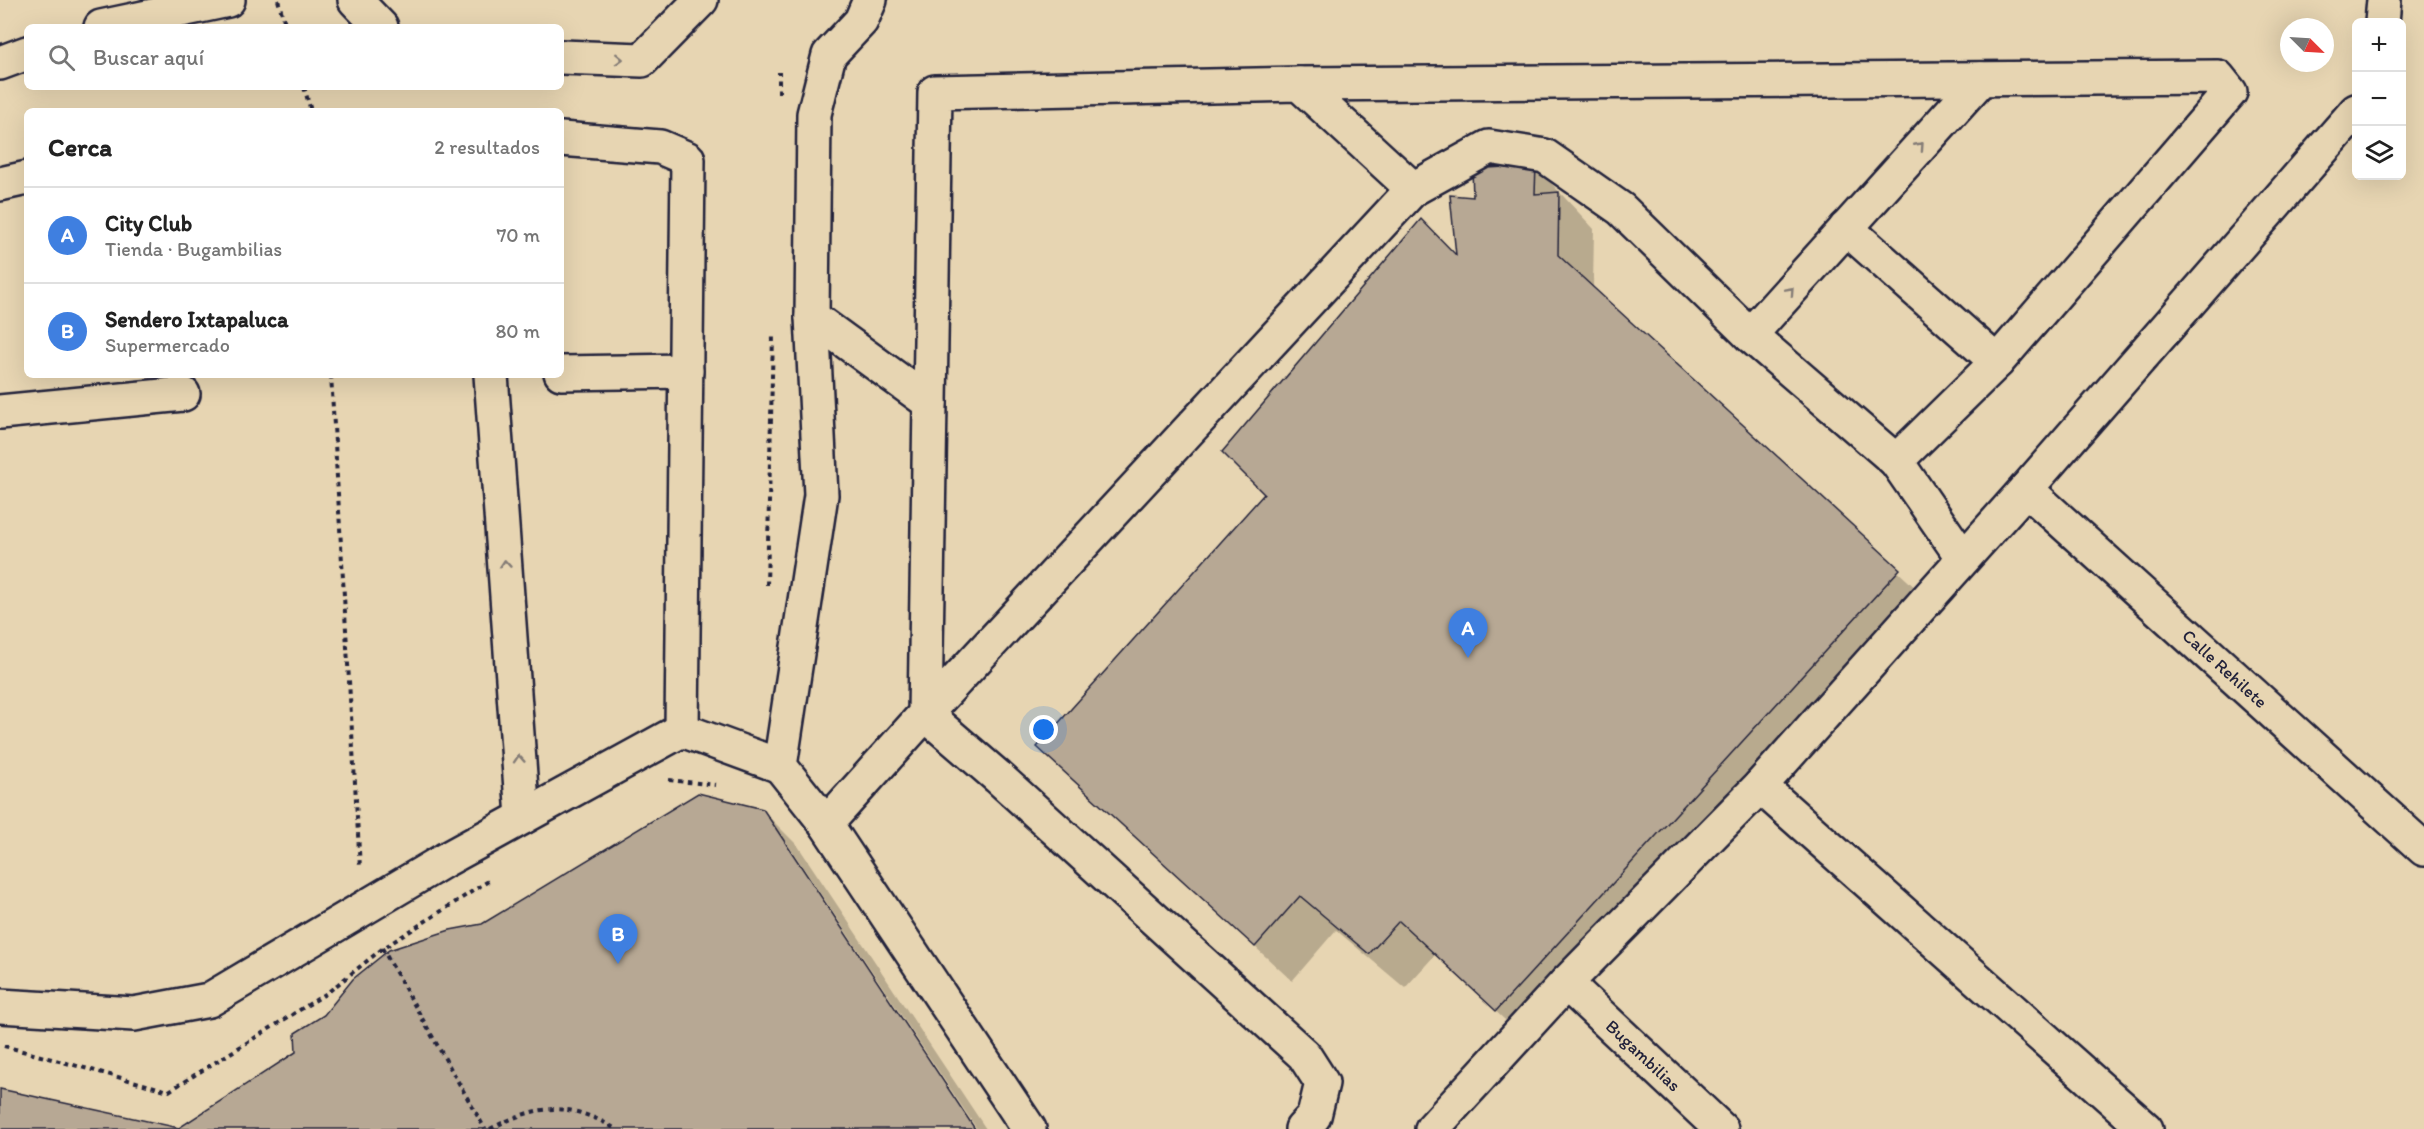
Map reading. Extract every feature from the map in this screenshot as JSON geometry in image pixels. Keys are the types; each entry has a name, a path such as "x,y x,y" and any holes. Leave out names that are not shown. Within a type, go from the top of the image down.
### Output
{"main road":[{"path":"115,24 228,0"},
{"path":"356,0 378,24"},
{"path":"564,57 642,60 701,0"},
{"path":"780,766 821,495 813,316 814,114 829,55 861,21 870,0"},
{"path":"2382,18 2384,0"},
{"path":"0,63 24,54"},
{"path":"925,714 935,92 1299,84 2218,77 2230,92 1997,362 1896,461"},
{"path":"1750,334 1981,79"},
{"path":"1299,84 1413,189"},
{"path":"1432,1129 1566,983 1760,786 2026,489 2352,116"},
{"path":"564,139 660,147 688,159 682,730"},
{"path":"826,824 925,714 1413,189 1489,147 1545,156 1621,209 1750,334 1896,461 1963,558"},
{"path":"0,184 24,179"},
{"path":"1846,228 1997,362"},
{"path":"813,316 930,404"},
{"path":"564,373 686,371"},
{"path":"492,378 523,817"},
{"path":"0,412 183,394"},
{"name":"Calle Rehilete","path":"2026,489 2424,849"},
{"path":"925,714 998,777 1304,1055 1322,1083 1314,1116 1302,1129"},
{"path":"0,1006 134,1014 209,1000 523,817 682,730 780,766 826,824 1029,1129"},
{"path":"1760,786 2146,1129"},
{"name":"Bugambilias","path":"1566,983 1721,1129"}],"path":[{"path":"278,0 285,24"},
{"path":"305,90 311,108"},
{"path":"331,378 362,910 485,1129"},
{"path":"490,1129 519,1114 556,1108 593,1115 616,1129"}],"building":[{"path":"1536,165 1535,194 1559,192 1558,255 1900,569 1496,1011 1399,921 1369,954 1300,896 1255,947 1037,747 1264,494 1222,452 1421,219 1456,255 1450,195 1473,197 1472,169"},
{"path":"698,793 763,809 975,1129 0,1129 0,1089 179,1128 296,1052 295,1033 324,1015 353,979 389,950 450,930 482,924"}],"place":[{"name":"City Club","path":"1468,658"},
{"name":"Sendero Ixtapaluca","path":"618,964"}]}
